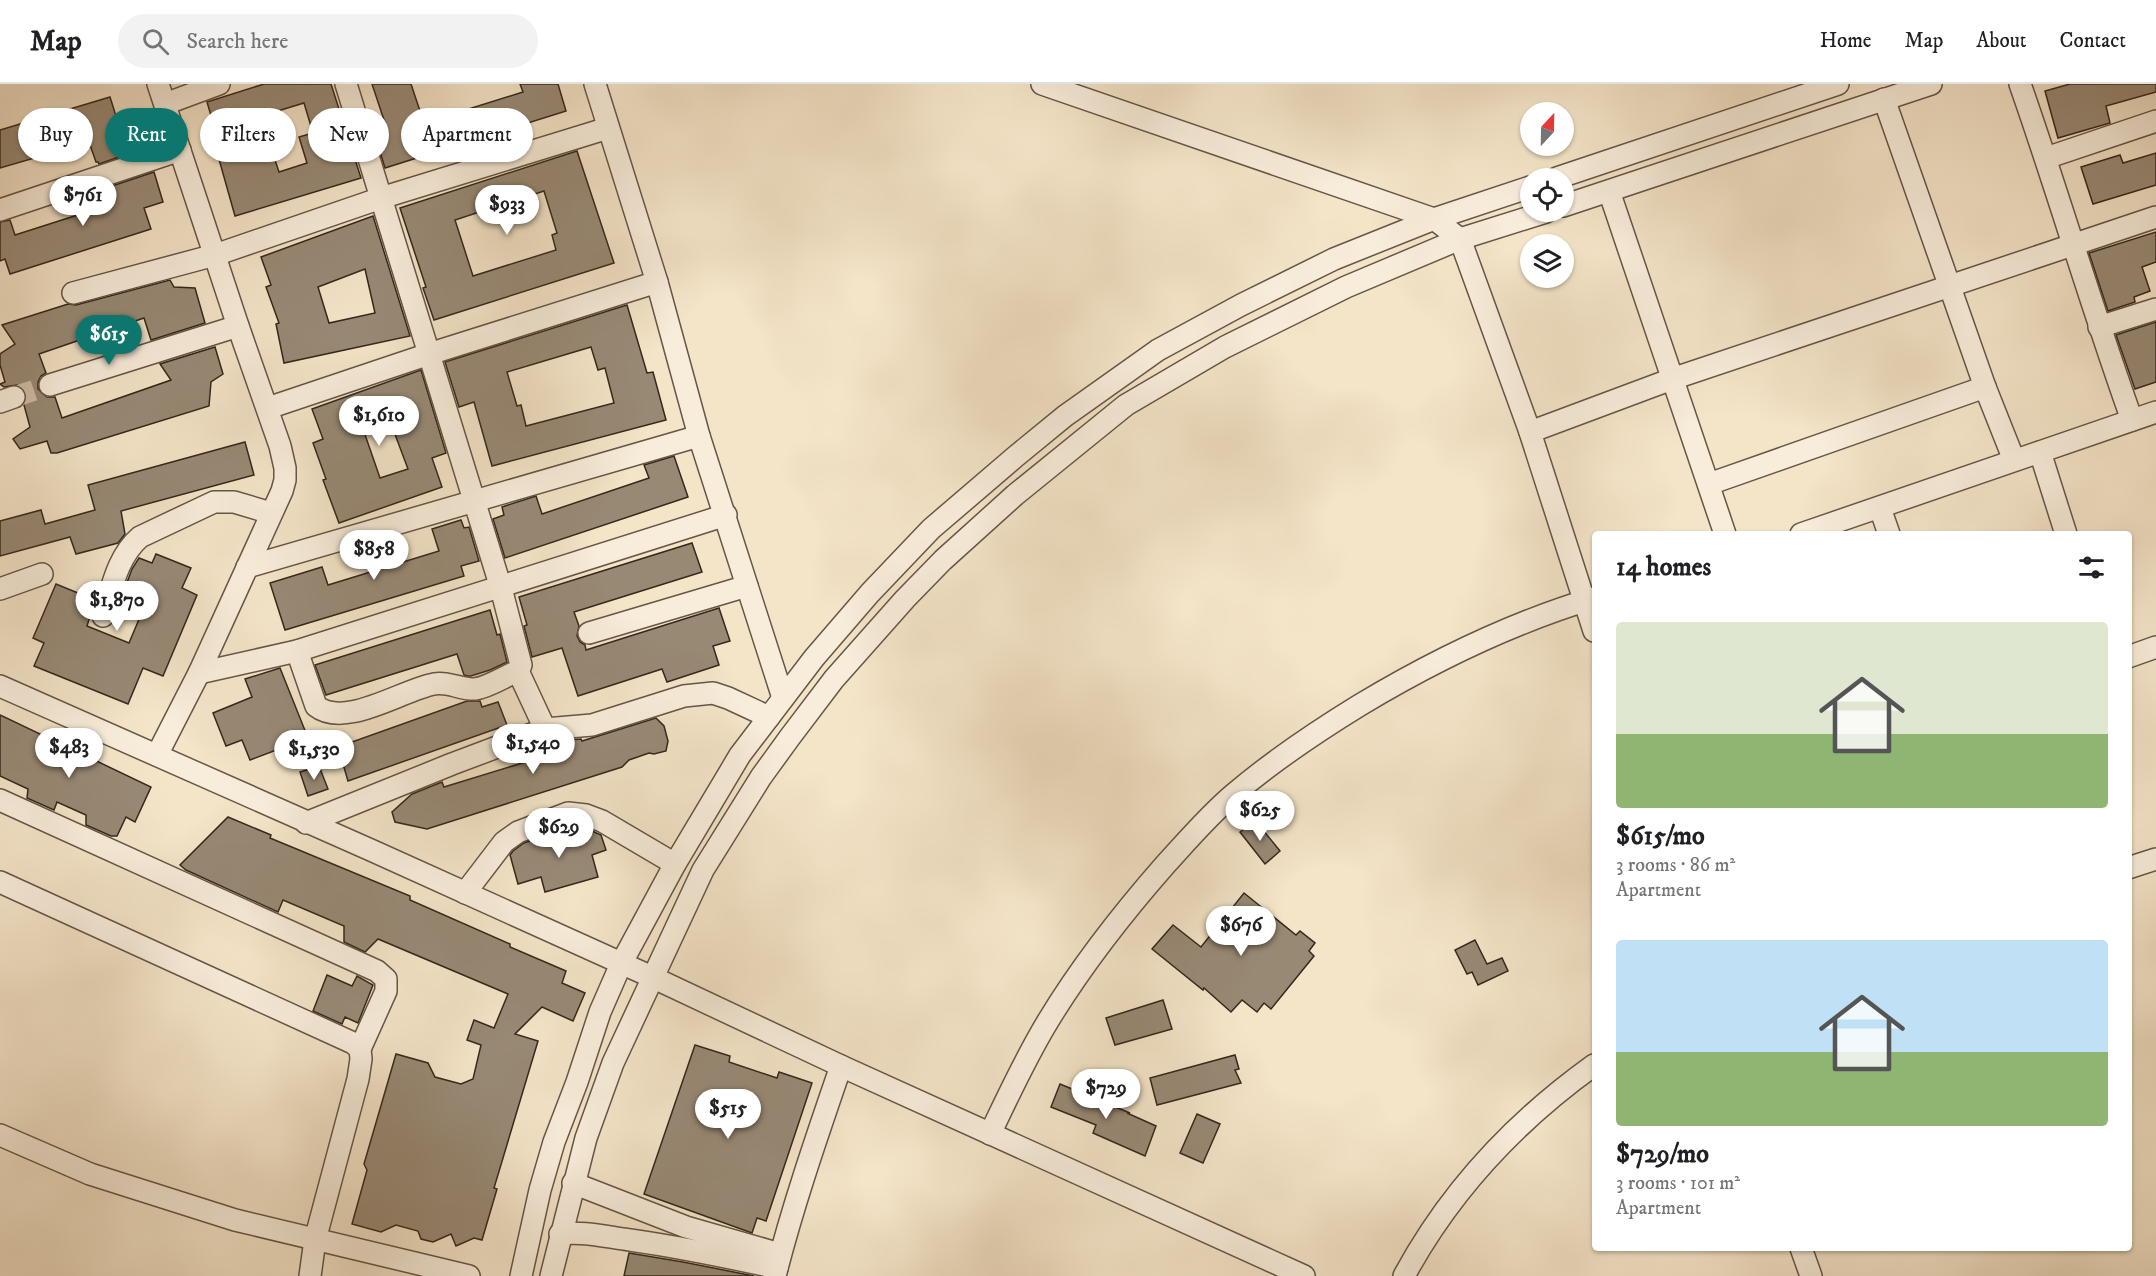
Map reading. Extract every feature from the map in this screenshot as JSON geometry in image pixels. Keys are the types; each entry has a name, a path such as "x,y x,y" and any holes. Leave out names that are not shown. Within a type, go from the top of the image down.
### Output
{"street":[{"path":"162,94 219,84"},
{"path":"346,84 501,588 520,661 518,671 545,729"},
{"path":"595,84 657,282 699,436 783,698"},
{"path":"1042,84 1434,219 1460,239 1589,599 1592,618"},
{"path":"1574,172 1838,84"},
{"path":"1574,202 1931,84"},
{"path":"2020,84 2046,158 2099,327 2132,420"},
{"path":"1884,99 1985,387 2014,460"},
{"path":"2046,158 2156,121"},
{"path":"73,293 215,255 381,198 608,128"},
{"path":"0,210 144,162"},
{"path":"157,755 199,673 272,513 284,485 285,468 268,408 238,326 184,162"},
{"path":"521,1276 540,1190 554,1142 578,1082 600,1012 621,964 675,864 740,754 870,593 931,529 1065,416 1158,350 1241,305 1334,259 1434,219 1520,191"},
{"path":"1609,191 1724,531"},
{"path":"1460,239 1478,205"},
{"path":"1530,432 1672,379 2156,217"},
{"path":"551,1276 586,1138 613,1063 703,870 761,777 834,679 905,599 943,560 1015,495 1126,405 1226,347 1346,287 1460,239 1520,220"},
{"path":"268,408 657,282"},
{"path":"2099,327 2156,309"},
{"path":"50,386 238,326"},
{"path":"1708,484 1985,387"},
{"path":"1816,531 2156,412"},
{"path":"247,567 699,436"},
{"path":"2040,452 2065,531"},
{"path":"103,616 123,555 140,537 214,502 234,502 272,513"},
{"path":"1880,508 1888,531"},
{"path":"199,673 297,651 726,515"},
{"path":"0,588 42,574"},
{"path":"589,633 747,586"},
{"path":"990,1134 1043,1031 1087,962 1129,906 1192,835 1232,795 1279,757 1394,685 1448,655 1515,625 1589,599"},
{"path":"2132,656 2156,647"},
{"path":"297,651 316,706 328,714 338,715 434,684 476,689 518,671"},
{"path":"0,686 465,892 1304,1276"},
{"path":"306,823 545,729 592,725 667,700 700,693 712,693 769,717"},
{"path":"0,800 377,971 386,979 386,991 360,1049 358,1078 315,1240 310,1276"},
{"path":"465,892 504,842 518,832 568,813 586,815 602,821 675,864"},
{"path":"2132,867 2156,859"},
{"path":"0,882 353,1043 360,1049"},
{"path":"777,1266 841,1066"},
{"path":"1404,1276 1447,1208 1483,1164 1526,1120 1592,1067"},
{"path":"0,1135 90,1174 235,1220 469,1276"},
{"path":"573,1183 686,1227 777,1266"},
{"path":"679,1247 686,1227"},
{"path":"561,1234 582,1232 679,1247 777,1266"},
{"path":"1803,1251 1811,1276"}],"building":[{"path":"264,84 331,84 339,108 308,108 308,116 304,103 288,108 209,108 207,102"},
{"path":"372,84 411,84 419,108 401,108 401,162 404,162 385,168 383,162 389,162 389,108 380,108"},
{"path":"520,84 558,84 566,111 533,121 533,108 472,108 523,92"},
{"path":"2070,84 2156,84 2156,92 2106,106 2110,123 2058,138 2045,91"},
{"path":"110,97 113,108 105,108 105,162 99,164 96,162 93,153 93,108 73,108"},
{"path":"18,125 18,162 21,162 0,168 0,130"},
{"path":"308,134 308,162 356,162 361,178 235,216 220,162 276,162 279,172 307,163 299,137"},
{"path":"577,151 614,263 434,320 423,288 426,287 400,208","holes":["544,191 557,233 552,235 556,250 473,276 455,220"]},
{"path":"2156,153 2156,185 2093,204 2081,167 2120,155 2123,163"},
{"path":"154,172 163,202 144,208 151,229 10,274 5,259 0,261 0,222 10,220 15,235 112,204 106,188"},
{"path":"373,216 410,336 284,363 276,324 279,323 266,287 271,285 261,257","holes":["365,269 375,313 329,323 318,287"]},
{"path":"2156,232 2156,262 2142,267 2150,291 2134,297 2135,302 2108,311 2089,253"},
{"path":"170,280 174,287 195,288 205,323 151,340 144,318 39,354 46,373 38,382 38,389 47,397 55,397 62,418 171,380 160,364 215,347 223,374 211,382 209,406 57,453 51,453 47,441 20,449 13,439 30,427 24,405 26,393 17,385 4,387 0,384 5,382 0,365 0,354 15,344 2,325 68,304 76,305"},
{"path":"627,305 647,373 653,372 666,420 492,466 474,402 459,407 445,362","holes":["591,347 598,370 605,368 614,403 526,426 521,405 517,406 507,372"]},
{"path":"2156,322 2156,382 2135,389 2116,335"},
{"path":"421,370 446,453 432,458 442,487 339,523 323,480 326,479 313,443 323,439 312,409","holes":["387,413 408,469 380,478 361,423"]},
{"path":"245,442 254,475 121,511 125,534 118,543 76,554 70,537 0,556 0,521 41,510 45,524 95,510 88,485"},
{"path":"674,456 688,497 505,558 493,519 504,515 502,507 536,496 542,514 649,478 644,465"},
{"path":"461,520 464,528 469,527 479,561 461,566 464,576 285,630 270,583 322,567 328,585 439,551 432,529"},
{"path":"692,543 702,572 574,612 579,626 577,636 585,645 586,650 719,608 730,641 713,646 719,665 667,682 662,669 578,696 562,648 532,657 524,626 527,625 519,597"},
{"path":"156,554 191,568 182,588 197,595 163,676 143,668 128,704 34,666 44,643 33,638 56,584 95,600 87,626 129,643 145,605 122,596 132,569 139,558 152,563"},
{"path":"490,610 497,635 500,634 507,662 490,670 467,676 464,675 457,654 326,695 315,665"},
{"path":"280,668 308,738 250,760 242,740 226,746 213,713 252,697 245,679"},
{"path":"467,701 480,701 482,707 498,702 507,725 348,781 338,747"},
{"path":"0,715 151,787 135,822 126,817 117,836 111,836 86,825 86,815 57,802 54,810 27,798 28,789 0,776"},
{"path":"656,718 664,726 668,741 666,751 649,753 629,760 622,767 427,829 395,822 392,812 412,794 442,782 444,787 532,760 542,750 544,743 581,739 582,741"},
{"path":"319,766 328,789 308,796 300,772"},
{"path":"228,817 271,835 270,838 410,896 410,900 566,971 562,983 585,993 573,1021 542,1007 515,1034 538,1041 494,1188 497,1189 482,1240 474,1238 456,1246 451,1234 433,1242 421,1239 418,1231 396,1225 381,1232 352,1224 367,1170 364,1164 396,1054 428,1063 435,1077 461,1084 473,1079 481,1045 467,1040 474,1020 494,1028 508,994 378,939 365,952 344,942 344,926 283,900 278,912 186,870 180,865"},
{"path":"1255,820 1280,851 1265,864 1240,832"},
{"path":"583,827 601,835 606,850 592,855 598,877 545,892 541,877 518,884 510,855 513,851 524,843 538,838"},
{"path":"1244,893 1296,935 1300,931 1315,943 1309,951 1314,956 1271,1009 1264,1003 1257,1012 1242,1000 1231,1012 1204,988 1203,990 1152,949 1173,925 1201,947"},
{"path":"1475,940 1487,964 1502,958 1508,971 1478,985 1472,972 1467,974 1455,950"},
{"path":"327,975 352,986 357,976 373,985 358,1023 345,1017 342,1024 313,1011"},
{"path":"1163,1000 1172,1029 1115,1045 1106,1018"},
{"path":"695,1045 730,1056 729,1062 777,1078 779,1072 812,1083 766,1221 757,1218 752,1233 644,1194"},
{"path":"1235,1055 1239,1069 1235,1070 1241,1083 1157,1105 1150,1078"},
{"path":"1060,1084 1156,1126 1145,1156 1093,1133 1096,1125 1051,1107"},
{"path":"1197,1114 1220,1124 1203,1163 1180,1153"},
{"path":"629,1253 683,1262 754,1276 624,1276"}],"tunnel":[{"path":"14,397 50,385"}]}
